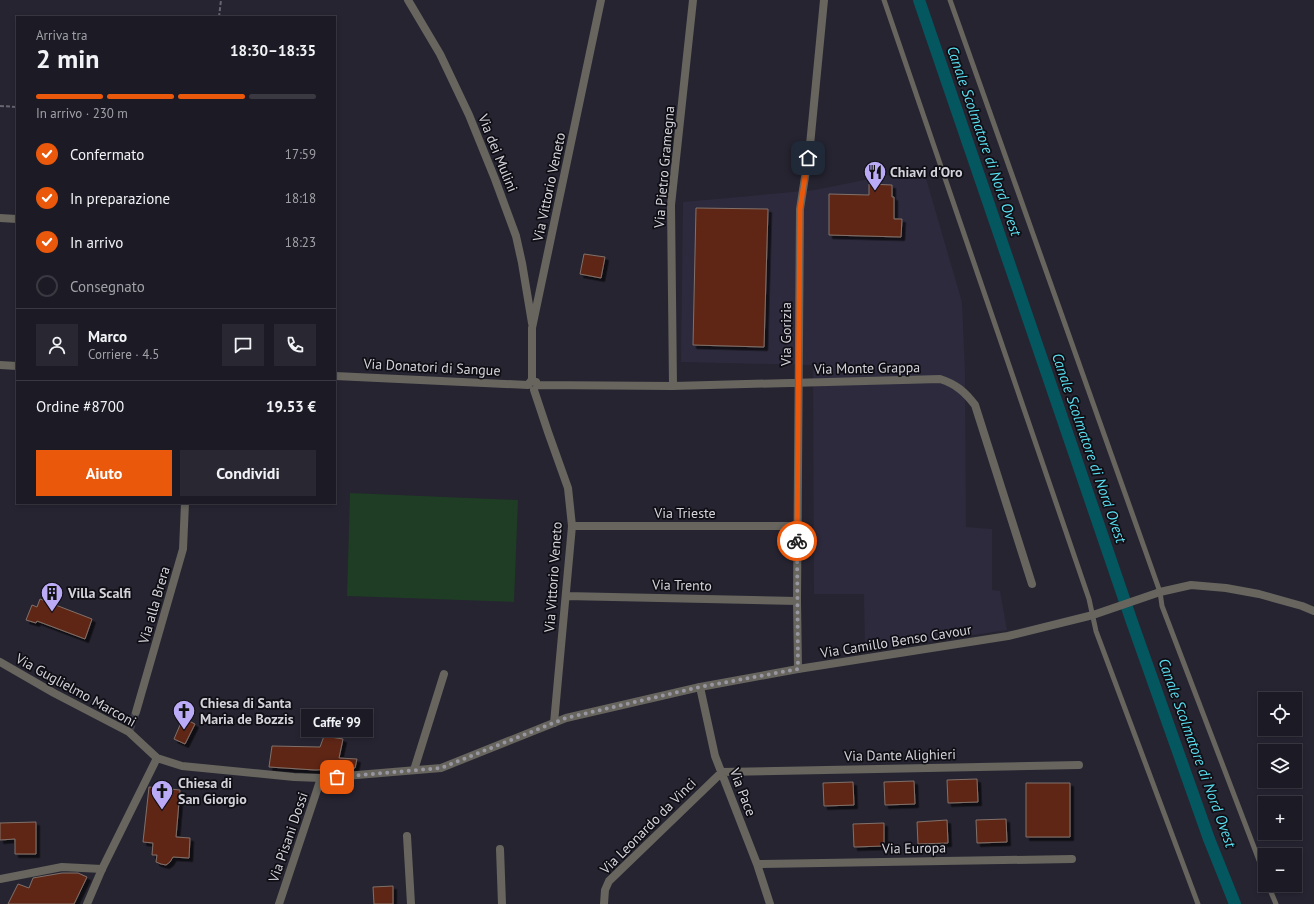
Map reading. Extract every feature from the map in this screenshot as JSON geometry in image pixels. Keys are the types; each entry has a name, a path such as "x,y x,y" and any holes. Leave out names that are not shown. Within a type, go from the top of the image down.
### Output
{"street":[{"name":"Via dei Mulini","path":"408,0 440,54 469,115 495,179 516,236 522,263 532,328"},
{"name":"Via Vittorio Veneto","path":"554,723 572,526 568,488 533,385 532,328 601,0"},
{"name":"Via Pietro Gramegna","path":"673,386 671,205 693,0"},
{"name":"Via Gorizia","path":"798,669 797,601 800,209 810,145 824,0"},
{"path":"0,218 16,219"},
{"path":"0,366 16,366"},
{"name":"Via Donatori di Sangue","path":"336,376 533,385"},
{"name":"Via Monte Grappa","path":"533,385 673,386 940,379 951,382 960,387 975,405 1032,584"},
{"name":"Via alla Brera","path":"136,712 183,549 185,504"},
{"name":"Via Trieste","path":"572,526 798,526"},
{"name":"Via Camillo Benso Cavour","path":"157,758 182,766 294,778 321,778 441,768 566,718 700,687 798,669 1008,636 1093,615 1156,593 1191,586 1226,588 1259,594 1302,606 1314,611"},
{"name":"Via Trento","path":"566,596 797,601"},
{"name":"Via Guglielmo Marconi","path":"0,662 54,693 129,732 157,758"},
{"path":"414,770 444,674"},
{"name":"Via Pace","path":"700,687 715,756 757,864 770,904"},
{"path":"87,904 102,869 157,758"},
{"name":"Via Dante Alighieri","path":"722,772 1079,765"},
{"name":"Via Leonardo da Vinci","path":"604,904 604,890 609,881 722,772"},
{"name":"Via Pisani Dossi","path":"279,904 321,778"},
{"path":"407,836 411,904"},
{"path":"500,849 502,904"},
{"name":"Via Europa","path":"757,864 1072,859"},
{"path":"0,878 62,867 102,869"}],"lane":[{"path":"884,0 1093,615 1096,631 1198,904"},
{"path":"950,0 1156,593 1258,858"},
{"path":"1271,892 1276,904"}],"path":[{"path":"219,16 221,0"},
{"path":"0,106 16,107"}],"shaded area":[{"path":"923,168 962,302 965,371 966,527 992,529 992,590 1000,591 1007,630 865,651 864,594 814,594 813,365 681,362 683,202 815,190"}],"green space":[{"path":"350,493 518,500 514,602 347,596"}],"building":[{"path":"869,184 892,185 892,197 894,197 894,219 902,219 901,237 829,235 829,194 869,195"},
{"path":"696,208 768,209 764,347 693,345"},
{"path":"584,254 605,257 601,278 580,274"},
{"name":"Villa Scalfi","path":"40,599 92,619 85,639 37,621 36,623 26,620 32,605 37,607"},
{"name":"Chiesa di Santa Maria de Bozzis","path":"183,718 195,724 185,744 174,739"},
{"path":"324,736 343,739 339,758 357,759 355,768 315,770 269,767 272,746 320,747"},
{"path":"977,779 978,802 948,803 947,780"},
{"path":"914,781 915,804 885,805 884,782"},
{"path":"853,782 854,805 824,806 823,783"},
{"path":"1026,783 1070,783 1070,837 1026,837"},
{"name":"Chiesa di San Giorgio","path":"149,787 180,790 176,837 190,838 189,858 173,857 166,865 161,864 156,862 157,855 152,855 153,843 143,842"},
{"path":"1006,819 1007,842 977,843 976,820"},
{"path":"947,820 948,843 918,844 917,822"},
{"path":"36,822 36,854 15,854 15,839 0,840 0,823"},
{"path":"884,823 884,846 854,847 853,824"},
{"path":"62,873 78,873 87,877 74,904 8,904 18,884 29,888 33,878"},
{"path":"393,886 393,904 374,904 373,887"}],"waterway":[{"name":"Canale Scolmatore di Nord Ovest","path":"919,0 1132,622 1209,839 1235,904"}],"tunnel":[{"path":"129,732 136,712"}],"way so far":[{"path":"337,777 441,768 566,718 700,687 798,669 797,541"}],"place":[{"name":"Chiavi d'Oro","path":"875,192"},
{"name":"Villa Scalfi","path":"52,612"},
{"name":"Chiesa di Santa Maria de Bozzis","path":"184,730"},
{"name":"Caffe' 99","path":"337,777"},
{"name":"Chiesa di San Giorgio","path":"162,810"}],"route":[{"path":"797,541 800,209 808,158"}]}
